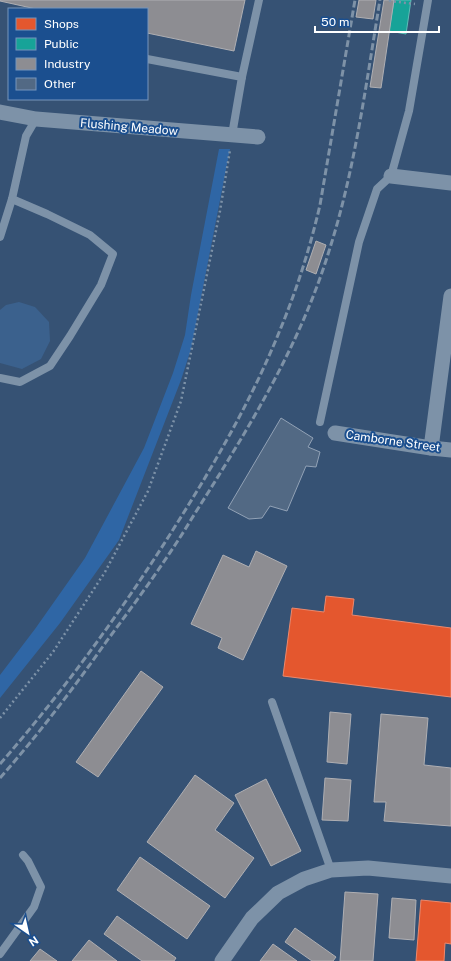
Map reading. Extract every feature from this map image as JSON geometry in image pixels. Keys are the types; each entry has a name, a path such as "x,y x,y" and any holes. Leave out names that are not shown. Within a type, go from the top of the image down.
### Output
{"street":[{"name":"Flushing Meadow","path":"0,112 36,119 258,137"},
{"path":"391,176 451,184"},
{"path":"431,448 451,296"},
{"name":"Camborne Street","path":"335,433 451,450"},
{"path":"222,961 252,918 278,893 304,879 331,870 368,868 451,876"}],"lane":[{"path":"232,135 242,77 259,0"},
{"path":"320,422 359,242 376,188 391,176 410,107 428,3"},
{"path":"148,59 242,77"},
{"path":"0,238 12,199 26,136 36,119"},
{"path":"0,378 20,382 50,366 101,285 113,254 90,235 12,199"},
{"path":"272,702 331,870"},
{"path":"0,954 34,907 41,887 28,861 23,855"}],"path":[{"path":"390,0 428,3"},
{"path":"0,718 57,645 105,572 148,491 181,401 220,211 232,135"}],"shaded area":[{"path":"219,149 230,149 191,349 181,380 119,540 60,623 0,698 0,675 35,629 85,558 144,448 173,373 185,335 191,295"},
{"path":"19,302 35,307 49,322 50,341 41,359 22,369 0,363 0,310 6,305"}],"building: Shops":[{"path":"326,596 354,599 352,615 451,628 451,697 283,676 292,608 324,612"},
{"path":"421,900 451,903 451,944 445,943 444,961 416,961"}],"building: Public":[{"path":"394,0 411,0 406,34 389,31"}],"building: Industry":[{"path":"245,0 234,51 148,33 148,8 32,8 0,1"},
{"path":"359,0 376,0 373,19 356,17"},
{"path":"384,0 394,0 381,88 370,87"},
{"path":"316,241 326,245 316,274 306,270"},
{"path":"256,551 287,566 243,660 218,648 222,638 191,624 223,555 249,567"},
{"path":"141,671 163,687 98,777 76,762"},
{"path":"330,712 351,714 347,764 327,762"},
{"path":"381,714 428,718 424,765 451,768 451,826 384,821 386,802 374,802"},
{"path":"195,775 234,803 215,830 254,858 225,898 147,842"},
{"path":"325,778 351,780 348,821 322,820"},
{"path":"266,779 301,851 271,866 235,795"},
{"path":"140,857 210,906 187,939 117,890"},
{"path":"345,892 378,894 373,961 340,961"},
{"path":"392,898 416,900 414,940 389,938"},
{"path":"117,916 176,958 174,961 142,961 104,934"},
{"path":"295,928 336,957 333,961 312,961 285,942"},
{"path":"89,940 117,961 72,961"},
{"path":"273,944 297,961 260,961"},
{"path":"40,949 57,961 30,961"}],"building: Other":[{"path":"281,418 313,438 308,447 320,452 316,467 306,466 287,511 270,506 262,518 249,519 228,508"}],"railway":[{"path":"0,764 45,710 89,653 150,566 215,461 269,357 297,284 312,237 320,205 355,0"},
{"path":"0,778 68,694 165,560 237,446 273,383 289,351 317,285 338,220 359,127 380,0"}]}
